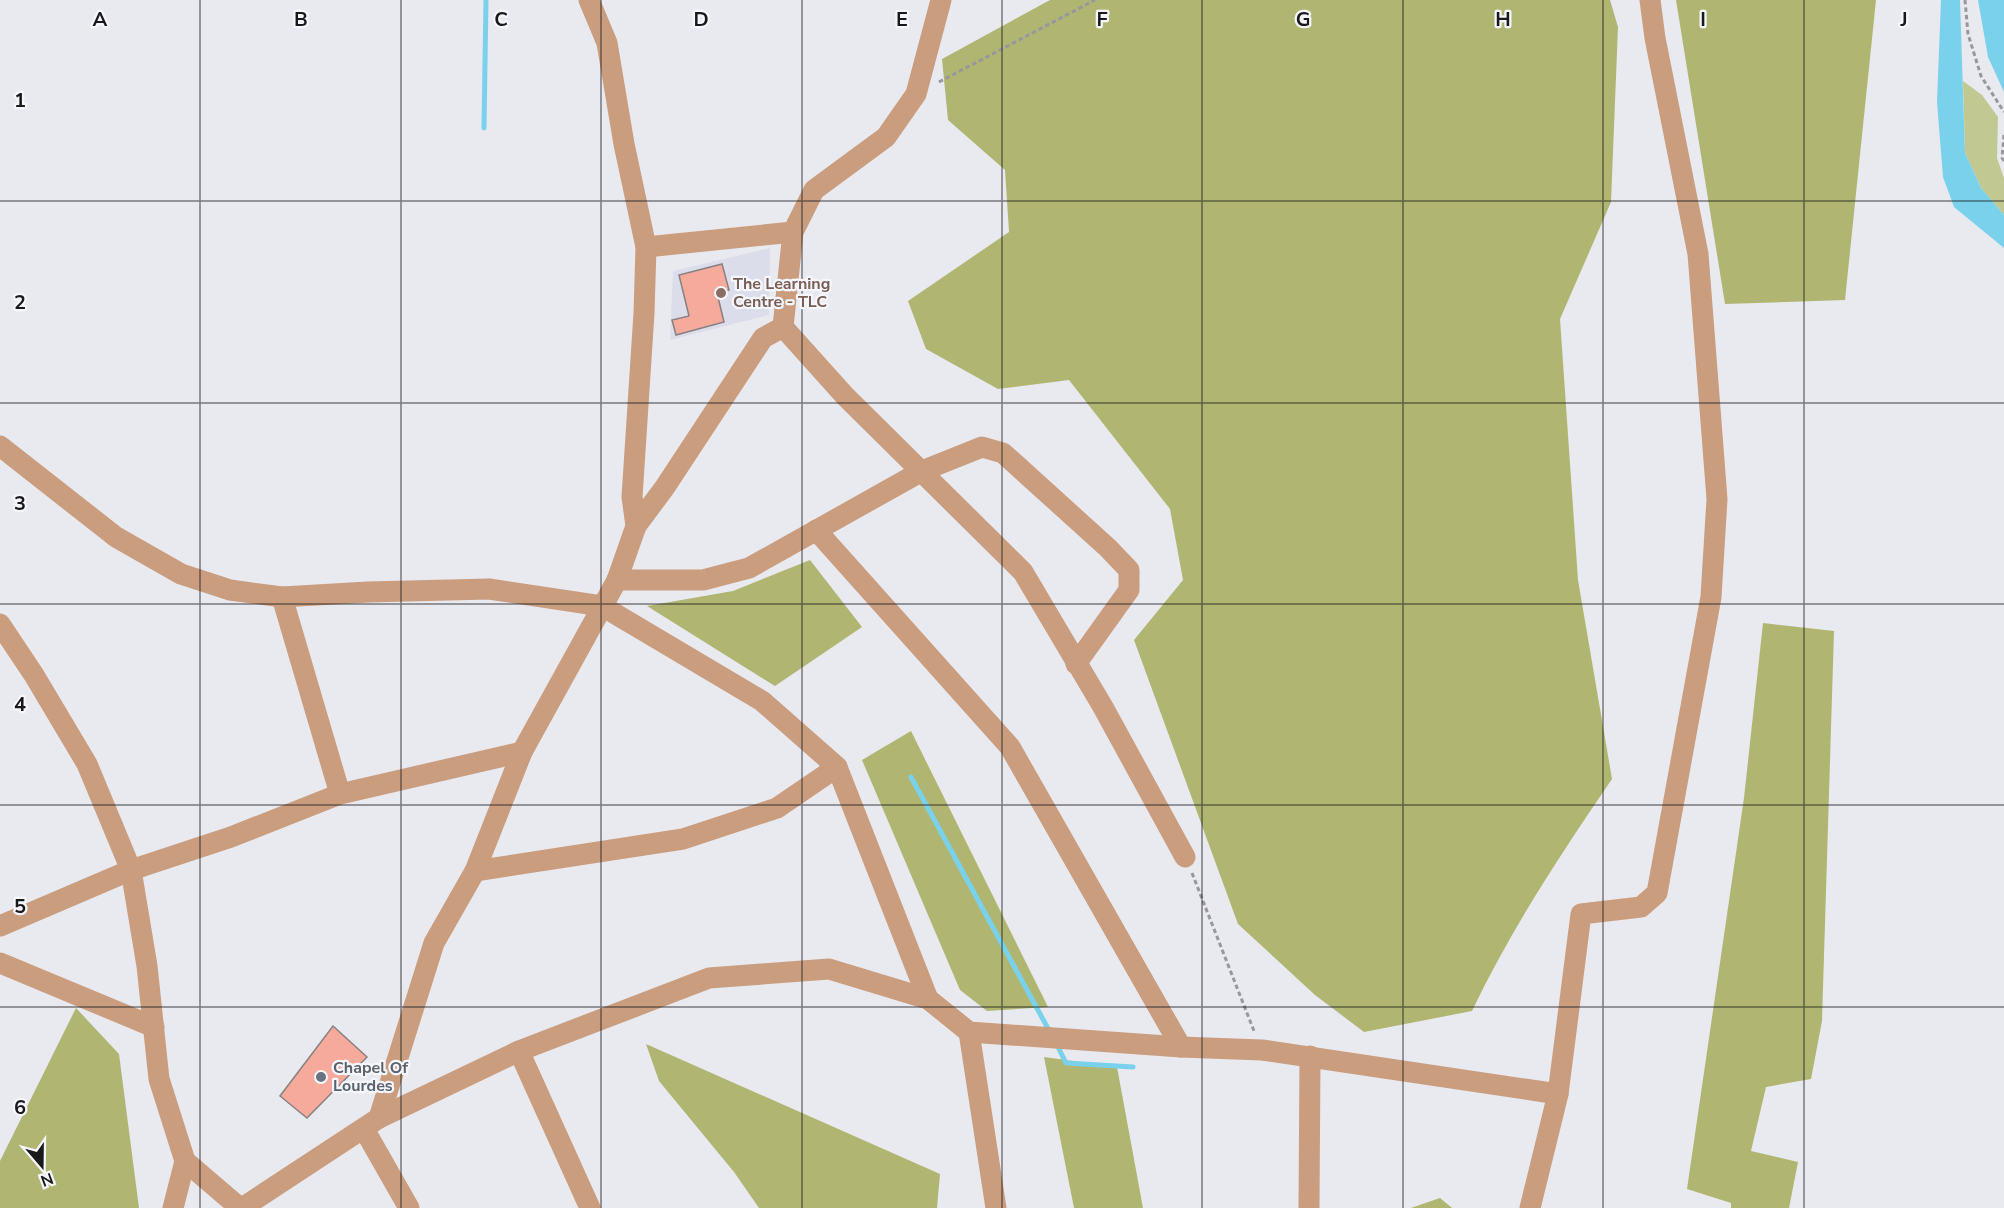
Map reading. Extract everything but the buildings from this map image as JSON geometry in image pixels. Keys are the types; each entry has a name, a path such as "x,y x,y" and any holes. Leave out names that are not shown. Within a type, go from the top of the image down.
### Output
{"street":[{"path":"588,0 607,43 624,144 646,247 632,497 636,526"},
{"path":"941,0 916,94 886,137 814,190 793,232 783,327 845,396 1023,572 1103,707 1185,857"},
{"path":"1530,1208 1558,1094 1581,914 1641,907 1657,893 1711,597 1718,499 1698,254 1655,38 1650,0"},
{"path":"646,247 793,232"},
{"path":"409,1208 371,1123 434,943 475,871 522,752 617,580 636,526 665,487 763,338 783,327"},
{"path":"0,447 116,537 181,574 230,590 282,597 489,589 602,606 762,701 837,767 928,999"},
{"path":"617,580 703,580 748,568 922,471 982,447 1003,453 1108,548 1129,570 1129,590 1076,664"},
{"path":"816,530 1011,747 1181,1047"},
{"path":"282,597 340,794"},
{"path":"0,624 34,675 87,764 131,870 147,966 159,1079 185,1161 241,1208 371,1123 519,1050 709,978 829,969 928,999 969,1032 1181,1047 1262,1050 1558,1094"},
{"path":"0,926 131,870 231,837 340,794 522,752"},
{"path":"475,871 683,839 777,808 837,767"},
{"path":"0,963 154,1027"},
{"path":"969,1032 996,1208"},
{"path":"519,1050 590,1208"},
{"path":"1309,1208 1310,1056"},
{"path":"172,1208 185,1161"}],"path":[{"path":"916,94 1095,0"},
{"path":"1965,0 1968,34 1981,76 2004,112"},
{"path":"2004,135 2002,158 2004,161"},
{"path":"1185,857 1262,1050"}],"shaded area":[{"name":"The Learning Centre - TLC","path":"770,248 769,315 670,340 673,271"}],"green space":[{"path":"1050,0 1610,0 1618,27 1611,202 1560,319 1578,580 1612,779 1520,921 1472,1011 1364,1032 1315,995 1238,924 1134,640 1183,580 1170,509 1069,380 998,389 926,349 908,301 1009,232 1005,170 948,120 942,59"},
{"path":"1676,0 1876,0 1845,300 1725,304"},
{"path":"1963,81 1982,95 1998,117 1997,158 2004,178 2004,215 1981,188 1965,153"},
{"path":"810,560 862,627 775,686 647,606 733,591"},
{"path":"1763,623 1834,631 1822,1021 1811,1079 1766,1087 1751,1151 1798,1162 1789,1208 1731,1208 1731,1203 1687,1189 1744,798"},
{"path":"911,731 1048,1007 987,1011 960,990 862,760"},
{"path":"76,1008 119,1054 139,1208 0,1208 0,1161"},
{"path":"646,1044 940,1174 937,1208 759,1208 734,1172 659,1081"},
{"path":"1044,1057 1117,1067 1143,1208 1074,1208"},
{"path":"1440,1198 1452,1208 1411,1208"}],"water":[{"path":"1941,0 1960,0 1965,153 1981,188 2004,215 2004,248 1954,207 1943,177 1937,102"},
{"path":"1978,0 2004,0 2004,92 1988,57"}],"waterway":[{"path":"484,128 486,0"},
{"path":"911,777 1051,1034"},
{"path":"1057,1045 1066,1063 1133,1067"}],"place":[{"name":"The Learning Centre - TLC","path":"721,293"},
{"name":"Chapel Of Lourdes","path":"321,1077"}]}
